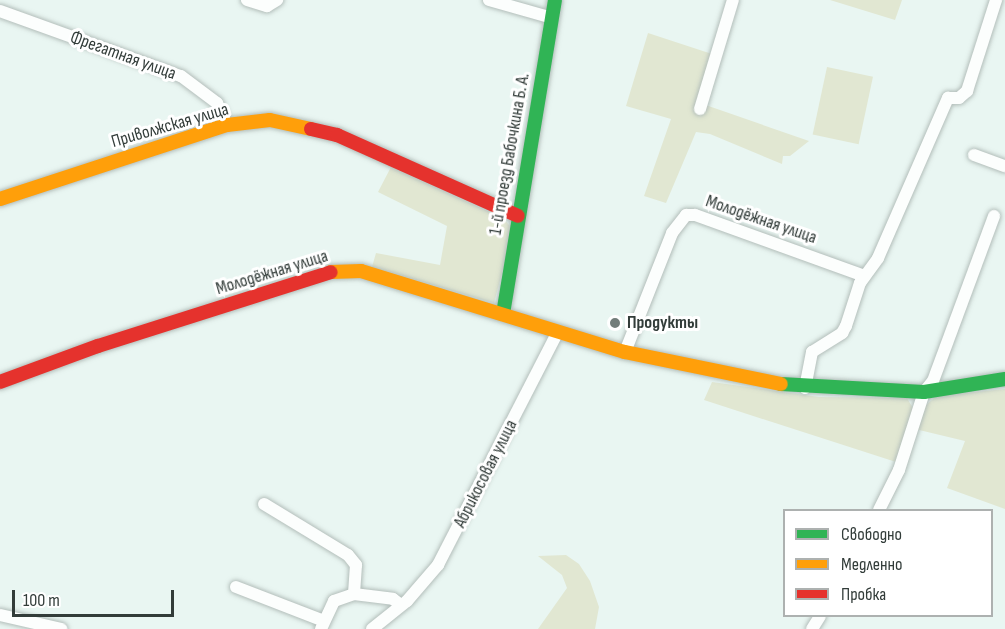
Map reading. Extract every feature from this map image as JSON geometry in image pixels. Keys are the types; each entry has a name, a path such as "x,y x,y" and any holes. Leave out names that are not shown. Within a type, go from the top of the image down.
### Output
{"street":[{"path":"247,0 267,6 277,0"},
{"path":"489,0 552,18"},
{"name":"1-й проезд Бабочкина Б. А.","path":"503,314 555,0"},
{"path":"700,109 733,0"},
{"path":"805,388 812,352 843,333 864,276 878,258 948,98 960,98 967,91 996,0"},
{"name":"Фрегатная улица","path":"0,11 181,76 217,103 227,125"},
{"name":"Приволжская улица","path":"0,199 227,125 270,120 312,127 518,216"},
{"path":"974,155 1005,166"},
{"name":"Молодёжная улица","path":"626,352 672,233 686,215 695,215 864,276"},
{"path":"880,509 899,470 924,392 933,381 994,216"},
{"name":"Молодёжная улица","path":"0,381 336,270 361,271 503,314 557,333 626,352 715,373 805,388 924,392 1005,379"},
{"name":"Абрикосовая улица","path":"372,629 425,582 443,556 557,333"},
{"path":"264,504 348,555 356,565 354,594"},
{"path":"236,587 322,625 334,601 354,594 393,598 400,605"},
{"path":"0,615 61,629"}],"green space":[{"path":"830,0 902,0 895,20"},
{"path":"648,33 712,54 697,102 809,141 790,156 783,156 782,164 710,134 696,132 666,203 644,196 671,119 626,106"},
{"path":"827,67 873,77 859,144 813,134"},
{"path":"391,167 503,218 509,225 512,235 494,303 372,267 376,253 440,265 447,226 378,192"},
{"path":"712,382 819,397 907,398 914,410 896,462 704,400"},
{"path":"1005,389 1005,509 947,488 965,441 915,429 922,408 937,396"},
{"path":"566,555 579,564 590,581 599,607 595,629 538,629 567,588 562,575 538,556"}],"traffic: fast":[{"path":"503,314 555,0"},
{"path":"781,384 924,392 1005,379"}],"traffic: slow":[{"path":"0,199 227,125 270,120 311,129"},
{"path":"331,272 361,271 625,352 781,384"}],"traffic: jam":[{"path":"311,129 337,135 518,216"},
{"path":"0,382 98,346 331,272"}],"place":[{"name":"Продукты","path":"615,323"}]}
